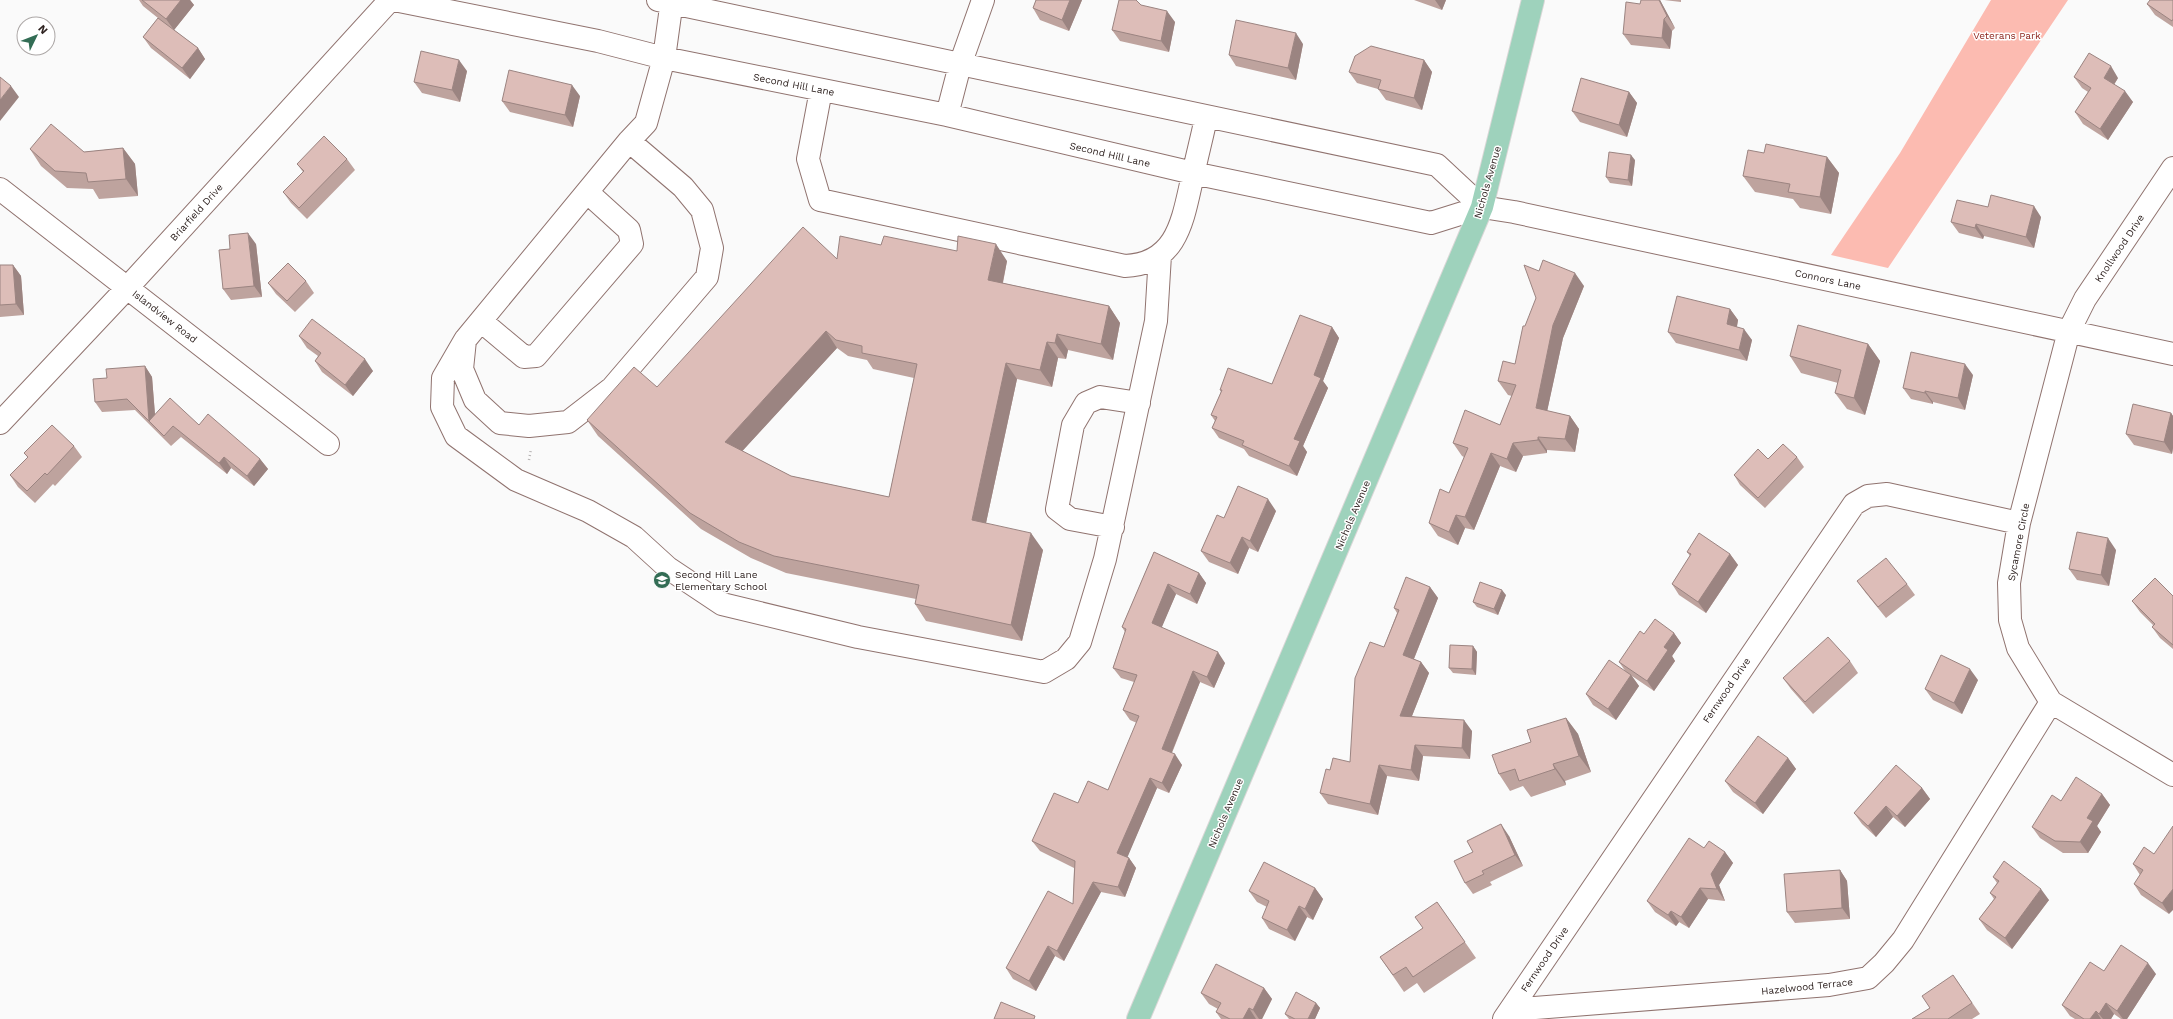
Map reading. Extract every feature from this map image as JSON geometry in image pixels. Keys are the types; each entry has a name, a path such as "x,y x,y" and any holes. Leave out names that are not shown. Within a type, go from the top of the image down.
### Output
{"main road":[{"name":"Nichols Avenue","path":"1138,1019 1482,207 1533,0"}],"street":[{"name":"Briarfield Drive","path":"0,423 128,287 390,0"},
{"name":"Second Hill Lane","path":"394,0 598,42 664,58 947,115 1193,174 1431,223 1482,207"},
{"path":"947,115 960,65 984,0"},
{"path":"1160,255 1156,321 1105,559 1080,642 1066,659 1044,672 858,637 722,604 668,568 634,537 588,511 516,480 456,436 442,407 443,378 465,340 646,123 664,58 667,1 1206,118 1437,165 1482,207"},
{"path":"821,90 808,158 820,200 1115,265 1137,265 1148,263 1160,255 1179,231 1206,118"},
{"path":"465,340 462,369 475,400 500,423 529,426 568,422 612,388 707,277 712,248 702,210 683,187 630,141"},
{"name":"Knollwood Drive","path":"2069,332 2085,299 2173,168"},
{"name":"Islandview Road","path":"0,189 328,444"},
{"path":"481,321 524,357 536,356 632,244 629,230 587,192"},
{"name":"Connors Lane","path":"1482,207 1514,212 2173,354"},
{"name":"Sycamore Circle","path":"2069,332 2019,523 2009,583 2010,620 2018,648 2051,702 2173,775"},
{"path":"1113,527 1070,519 1057,509 1073,425 1086,403 1100,397 1139,403"},
{"name":"Fernwood Drive","path":"1507,1015 1854,504 1868,496 1887,494 2019,523"},
{"name":"Hazelwood Terrace","path":"1507,1015 1829,985 1868,978 1884,963 1903,940 2051,702"}],"path":[{"path":"527,465 532,444 541,425"}],"green space":[{"name":"Veterans Park","path":"1991,0 2068,0 1888,268 1831,255 1900,153"}],"building":[{"path":"142,0 181,0 166,19"},
{"path":"1036,0 1070,0 1062,20 1033,8"},
{"path":"1119,0 1136,0 1141,5 1167,11 1161,41 1112,30"},
{"path":"1641,0 1659,0 1667,16 1664,19 1662,38 1623,34 1626,2 1640,4"},
{"path":"2150,0 2173,0 2172,21 2147,4"},
{"path":"158,18 198,48 182,68 143,37"},
{"path":"1236,20 1296,33 1288,68 1229,55"},
{"path":"1371,46 1424,60 1414,98 1378,89 1381,80 1349,72 1355,56"},
{"path":"421,51 459,60 452,90 414,82"},
{"path":"2089,53 2111,66 2104,78 2125,91 2100,129 2075,112 2091,88 2074,77"},
{"path":"509,70 572,85 565,115 502,101"},
{"path":"0,77 11,86 0,100"},
{"path":"1581,78 1629,92 1619,125 1572,111"},
{"path":"51,124 84,152 123,148 126,179 88,182 86,173 55,171 30,149"},
{"path":"324,136 347,159 299,208 283,192 304,171 297,164"},
{"path":"1766,144 1827,157 1820,197 1788,192 1790,184 1743,176 1748,150 1764,153"},
{"path":"1609,152 1631,155 1628,180 1606,177"},
{"path":"1991,195 2034,206 2026,237 1976,224 1975,228 1951,222 1957,200 1988,207"},
{"path":"803,227 837,259 840,236 881,245 884,236 957,251 958,236 996,244 988,280 1109,306 1101,344 1057,334 1055,343 1047,342 1040,370 1006,363 972,520 1031,533 1011,625 915,604 919,585 774,556 739,542 690,513 587,420 634,367 657,387","holes":["826,331 836,340 862,346 862,353 917,364 889,497 791,476 725,442"]},
{"path":"248,233 254,286 223,289 219,250 230,249 229,235"},
{"path":"1543,260 1575,273 1553,325 1536,408 1570,416 1565,439 1538,437 1538,440 1513,443 1507,459 1491,453 1465,517 1456,515 1449,532 1429,523 1440,489 1449,493 1468,448 1453,443 1465,410 1500,425 1516,385 1498,381 1503,361 1515,364 1523,326 1525,326 1536,298 1524,265 1539,271"},
{"path":"288,263 306,281 287,301 268,283"},
{"path":"0,265 13,265 16,304 0,305"},
{"path":"1677,296 1730,309 1727,324 1744,329 1739,350 1668,332"},
{"path":"1300,315 1332,327 1314,375 1321,378 1294,439 1300,441 1289,466 1242,445 1244,441 1212,428 1217,417 1211,415 1222,390 1220,390 1228,368 1272,384"},
{"path":"312,319 365,359 345,385 315,361 321,353 299,336"},
{"path":"1798,325 1868,344 1854,398 1835,393 1841,370 1790,356"},
{"path":"1911,352 1965,364 1958,398 1903,388"},
{"path":"145,366 149,421 127,399 95,402 93,379 107,378 106,369"},
{"path":"170,398 199,425 208,414 260,459 247,476 224,457 219,463 173,426 164,436 149,421"},
{"path":"2133,404 2171,413 2164,442 2126,434"},
{"path":"52,425 74,446 47,475 45,473 27,491 10,475 28,457 24,453"},
{"path":"1783,444 1797,457 1758,498 1734,475 1758,449 1768,459"},
{"path":"1238,486 1268,499 1250,541 1242,537 1230,563 1201,551 1217,515 1224,518"},
{"path":"2077,532 2108,538 2101,575 2069,569"},
{"path":"1699,533 1730,554 1698,602 1672,584 1691,554 1687,552"},
{"path":"1154,552 1199,573 1190,594 1168,584 1152,623 1218,652 1207,677 1193,671 1162,749 1175,754 1162,783 1150,778 1117,853 1129,858 1118,887 1093,882 1057,951 1048,946 1029,981 1006,968 1048,891 1073,904 1075,861 1032,841 1054,793 1078,803 1088,781 1108,790 1139,716 1123,710 1137,675 1113,668 1126,629 1122,627"},
{"path":"1886,558 1907,584 1878,607 1857,581"},
{"path":"1406,577 1430,587 1403,655 1421,662 1400,716 1464,720 1462,748 1415,745 1411,770 1379,765 1370,804 1320,793 1326,769 1330,770 1333,758 1350,762 1355,678 1370,642 1384,647 1399,610 1394,608"},
{"path":"2155,578 2173,596 2173,645 2152,627 2155,624 2132,601"},
{"path":"1480,582 1502,590 1494,609 1473,602"},
{"path":"1655,619 1674,633 1664,647 1668,650 1647,681 1619,662 1640,631 1644,634"},
{"path":"1828,637 1850,661 1805,702 1783,678"},
{"path":"1450,645 1473,646 1472,669 1449,668"},
{"path":"1941,655 1970,669 1954,703 1925,689"},
{"path":"1609,660 1631,675 1608,709 1586,694"},
{"path":"1566,718 1579,756 1553,764 1555,769 1519,781 1515,769 1499,774 1492,755 1531,742 1527,730"},
{"path":"1758,736 1788,758 1755,803 1725,781"},
{"path":"1896,765 1922,788 1897,816 1886,806 1868,826 1854,813"},
{"path":"2076,777 2102,794 2087,818 2093,821 2080,842 2055,841 2032,827 2052,795 2061,801"},
{"path":"1501,824 1515,855 1482,871 1484,874 1465,883 1454,861 1473,852 1467,841"},
{"path":"2173,826 2173,889 2162,903 2134,884 2143,870 2133,864 2144,847 2154,854"},
{"path":"1689,838 1704,848 1709,841 1725,852 1711,874 1717,889 1700,888 1681,917 1671,911 1668,915 1647,901"},
{"path":"2004,861 2041,889 2005,938 1979,919 1996,897 1990,893 1999,881 1993,877"},
{"path":"1264,862 1315,888 1305,909 1299,906 1287,930 1262,918 1269,901 1249,891"},
{"path":"1840,870 1842,908 1787,912 1784,874"},
{"path":"1437,902 1465,942 1413,977 1406,967 1393,975 1380,957 1423,928 1415,917"},
{"path":"2121,945 2148,963 2117,1011 2106,1003 2099,1014 2096,1011 2090,1019 2084,1019 2062,1005 2090,962 2104,971"},
{"path":"1216,964 1264,988 1253,1010 1249,1008 1243,1019 1230,1019 1216,1012 1221,1003 1201,993"},
{"path":"1953,975 1972,1003 1948,1019 1912,1019 1930,1008 1922,996"},
{"path":"1296,992 1316,1003 1308,1019 1295,1019 1285,1014"},
{"path":"1001,1002 1035,1016 1034,1019 994,1019"}],"place":[{"name":"Second Hill Lane Elementary School","path":"662,580"}]}
